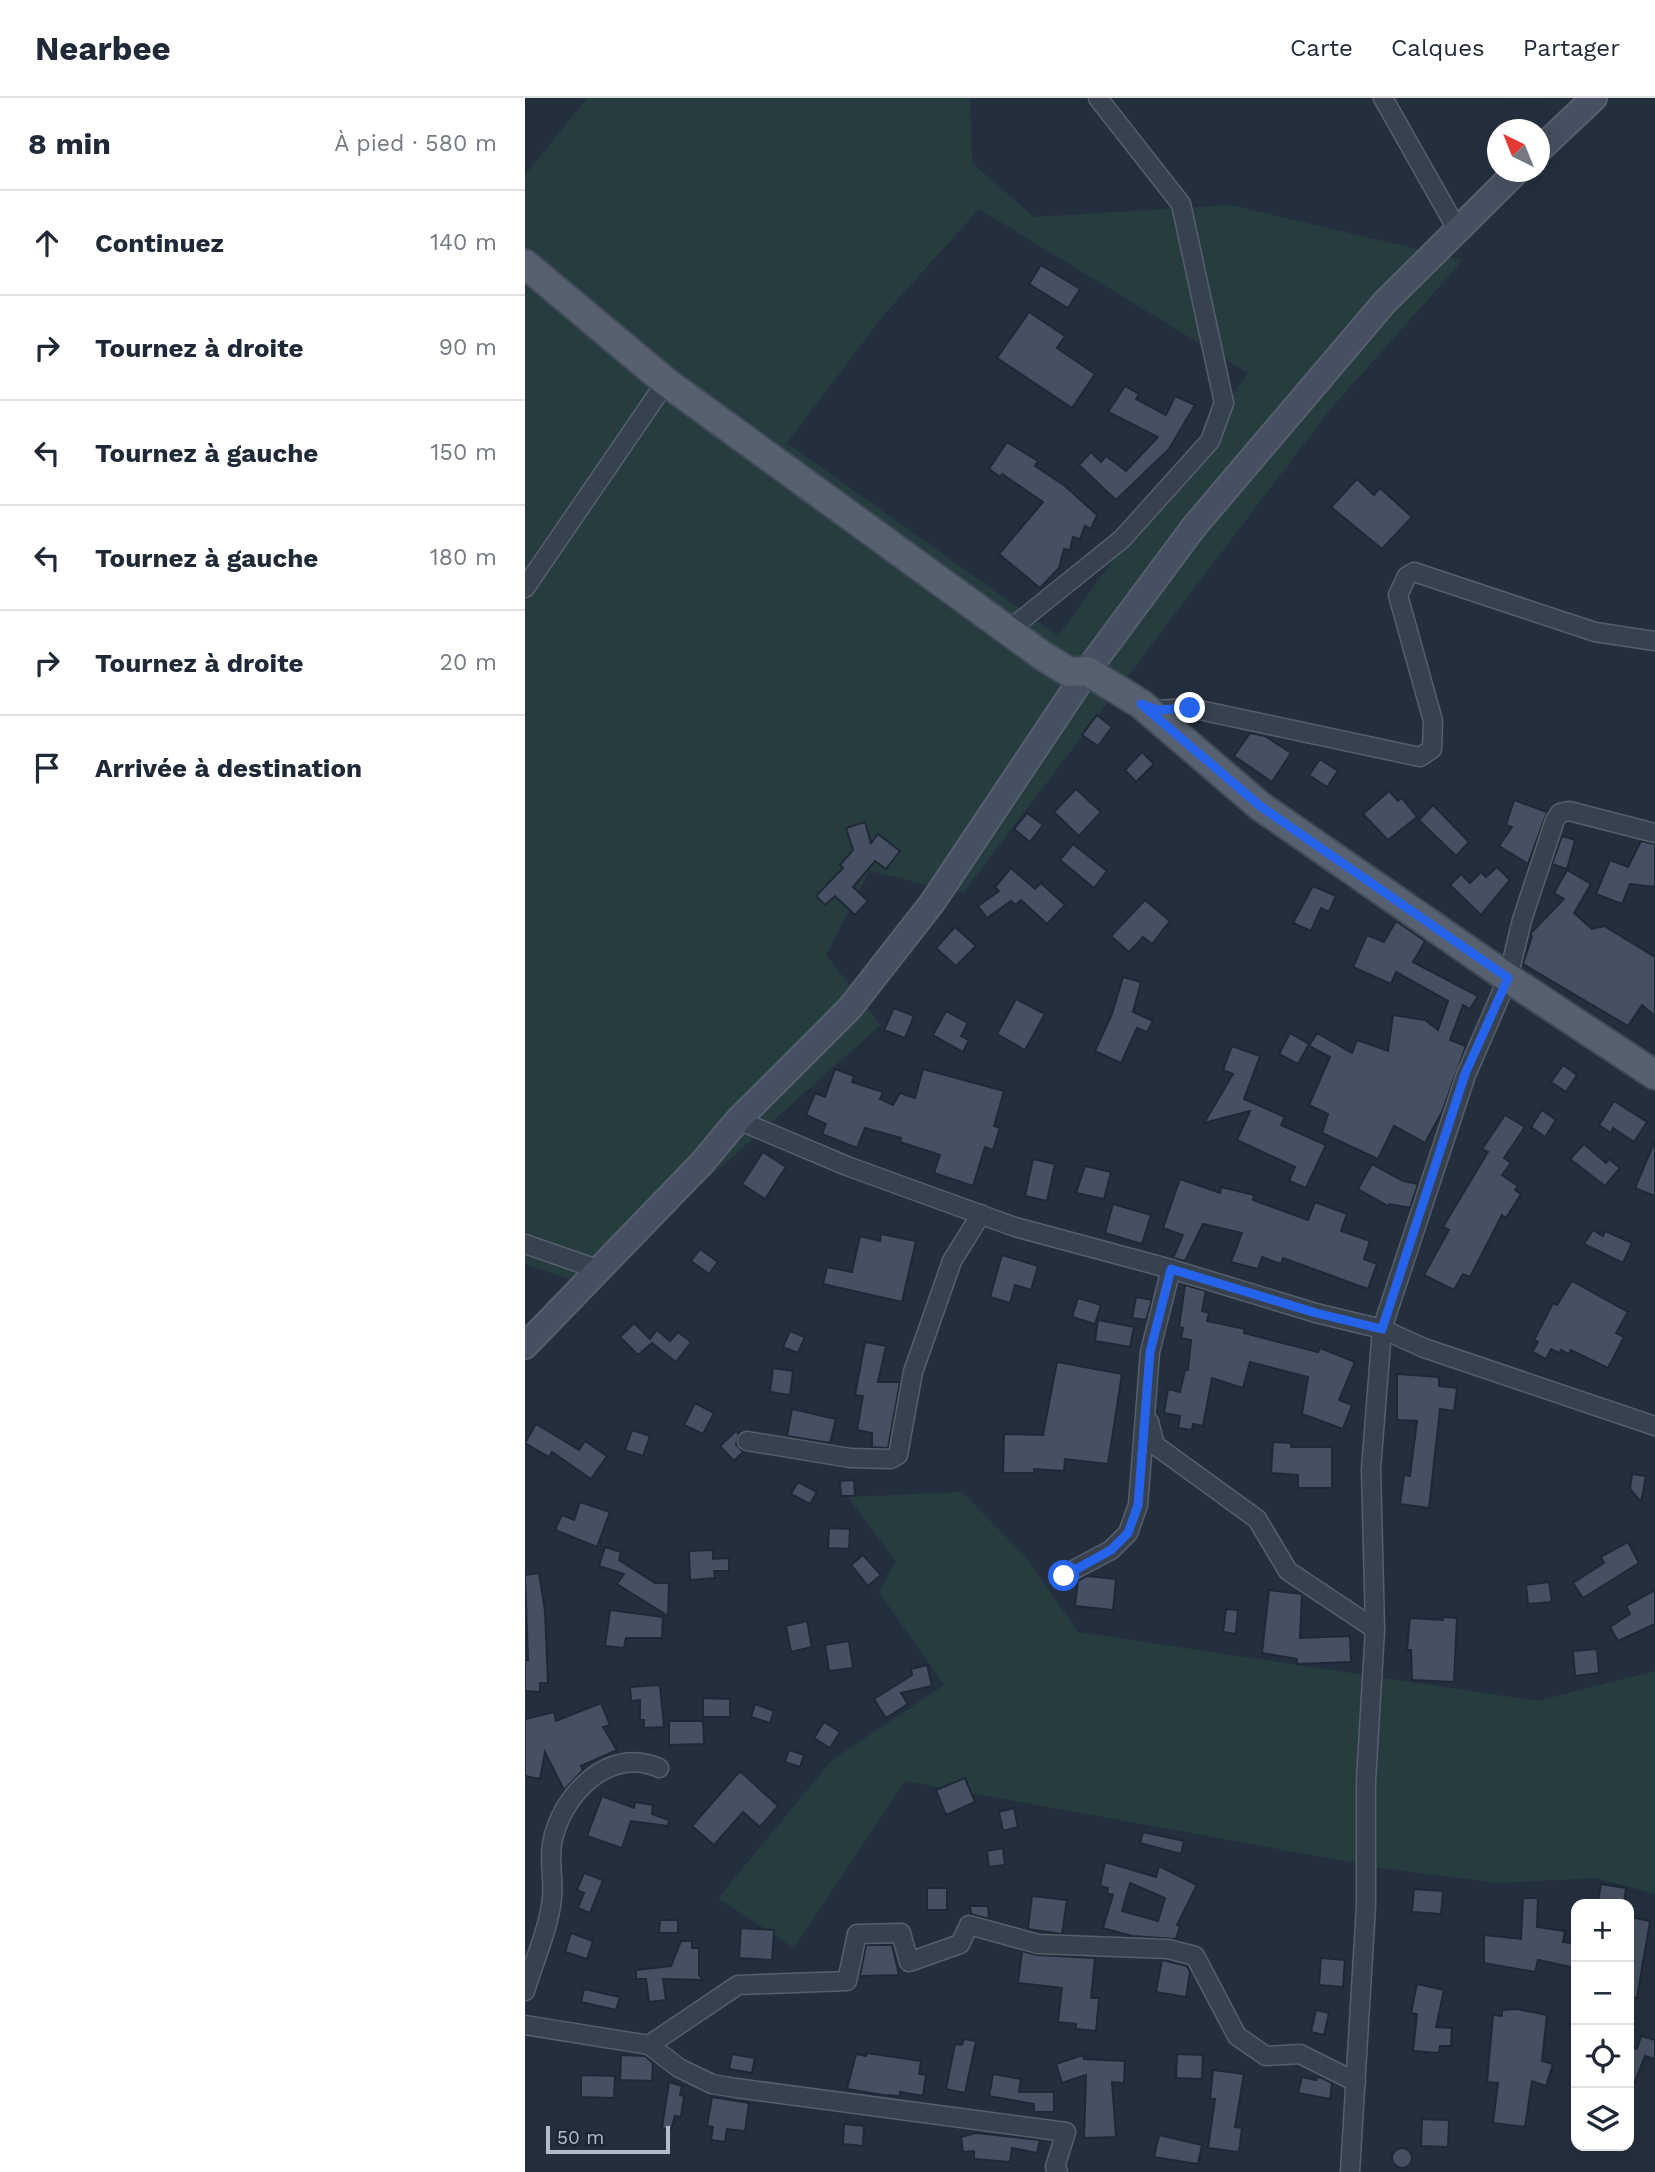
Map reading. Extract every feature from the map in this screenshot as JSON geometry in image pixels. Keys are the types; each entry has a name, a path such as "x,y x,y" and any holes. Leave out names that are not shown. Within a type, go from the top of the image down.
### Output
{"main road":[{"path":"525,264 666,382 1009,630 1069,672 1087,670 1141,704 1260,806 1508,978 1655,1075"}],"street":[{"path":"1009,630 1122,539 1210,441 1224,403 1181,204 1098,98"},
{"path":"1383,98 1457,229"},
{"path":"1550,140 1594,98"},
{"path":"525,1346 701,1164 738,1120 843,1016 905,940 1087,670 1150,582 1282,420 1384,303 1506,182"},
{"path":"525,588 666,382"},
{"path":"1141,704 1157,710 1190,708 1420,757 1432,749 1433,720 1398,595 1407,576 1414,572 1595,632 1655,641"},
{"path":"1350,2172 1366,1906 1366,1781 1375,1629 1371,1469 1382,1329 1465,1074 1508,978 1521,920 1560,813 1569,811 1655,833"},
{"path":"738,1120 809,1151 1015,1227 1171,1269 1316,1313 1382,1329 1424,1348 1655,1426"},
{"path":"747,1441 850,1458 891,1459 898,1455 913,1371 953,1261 981,1214"},
{"path":"525,1244 597,1269"},
{"path":"1064,1576 1111,1550 1128,1533 1138,1505 1150,1352 1171,1269"},
{"path":"1144,1403 1154,1446 1257,1519 1288,1571 1375,1629"},
{"path":"525,1991 551,1903 552,1844 556,1827 566,1806 590,1779 602,1770 633,1761 646,1762 659,1768"},
{"path":"649,2045 738,1985 847,1981 857,1934 901,1933 909,1962 960,1944 969,1925 1038,1944 1168,1949 1195,1956 1237,2036 1266,2056 1300,2054 1356,2082"},
{"path":"525,2025 649,2045 679,2068 724,2086 872,2109 1066,2132 1055,2167 1058,2172"}],"green space":[{"path":"587,98 970,98 972,163 1034,217 1231,205 1463,260 1328,412 963,893 869,871 826,955 881,1025 588,1285 525,1264 525,175","holes":["979,209 1248,373 1058,636 787,443 883,316"]},
{"path":"962,1492 1026,1557 1078,1632 1538,1701 1655,1671 1655,1894 1596,1878 1498,1883 1388,1869 905,1781 794,1948 718,1898 832,1760 944,1685 879,1592 896,1561 848,1497"}],"building":[{"path":"1041,265 1080,289 1068,308 1029,284"},
{"path":"1029,312 1065,336 1057,348 1095,374 1072,408 997,358"},
{"path":"1125,386 1139,394 1136,399 1166,415 1175,396 1195,405 1169,449 1116,500 1079,465 1091,452 1101,462 1106,456 1126,471 1158,437 1108,412"},
{"path":"1007,442 1038,461 1035,466 1065,486 1097,515 1091,529 1085,526 1080,539 1073,537 1070,550 1064,549 1059,568 1040,588 999,554 1043,502 1002,474 1000,477 989,469"},
{"path":"1357,479 1374,495 1380,488 1412,517 1382,549 1331,507"},
{"path":"1097,715 1112,727 1098,746 1082,735"},
{"path":"1250,733 1265,736 1291,753 1272,782 1234,756"},
{"path":"1142,752 1154,764 1136,782 1125,770"},
{"path":"1320,759 1338,771 1327,787 1309,775"},
{"path":"1076,789 1101,812 1079,836 1054,812"},
{"path":"1389,791 1398,801 1402,798 1417,817 1388,840 1363,814"},
{"path":"1514,800 1547,812 1528,864 1499,846 1512,827 1506,825"},
{"path":"1433,805 1469,842 1456,856 1419,820"},
{"path":"1027,813 1043,825 1030,842 1014,829"},
{"path":"865,822 871,843 878,834 900,851 886,869 875,861 853,887 868,901 855,915 835,896 825,905 816,896 843,868 840,865 853,850 846,828"},
{"path":"1562,836 1575,840 1567,869 1552,864"},
{"path":"1641,841 1655,844 1655,887 1630,884 1622,904 1596,894 1610,860 1628,867"},
{"path":"1073,844 1107,871 1094,888 1060,860"},
{"path":"1497,867 1510,880 1481,915 1450,885 1461,874 1470,883 1481,872 1486,877"},
{"path":"1011,868 1035,889 1041,883 1065,905 1047,924 1021,900 1016,905 1011,901 987,918 978,906 999,891 995,887"},
{"path":"1567,870 1591,884 1574,913 1592,929 1604,926 1655,957 1655,1016 1642,1005 1628,1026 1523,964 1532,936 1530,934 1564,899 1554,893"},
{"path":"1313,886 1336,896 1329,912 1321,908 1311,931 1293,923"},
{"path":"1145,900 1170,921 1152,944 1143,937 1129,952 1111,936"},
{"path":"1396,921 1425,941 1413,962 1478,996 1470,1009 1463,1005 1450,1040 1466,1046 1442,1112 1425,1143 1394,1126 1378,1159 1322,1133 1328,1114 1309,1105 1330,1057 1309,1046 1317,1033 1352,1053 1357,1040 1388,1051 1393,1015 1425,1020 1438,1030 1448,1001 1396,972 1391,984 1353,967 1367,935 1384,942"},
{"path":"955,927 976,946 956,966 936,948"},
{"path":"1123,977 1141,982 1133,1012 1153,1021 1147,1032 1137,1028 1121,1063 1095,1051 1112,1014"},
{"path":"1016,999 1045,1014 1025,1050 997,1034"},
{"path":"894,1008 914,1016 905,1038 884,1030"},
{"path":"946,1011 968,1023 961,1036 969,1040 963,1052 933,1035"},
{"path":"1290,1033 1309,1044 1298,1064 1279,1054"},
{"path":"1232,1046 1260,1056 1244,1099 1285,1117 1281,1125 1326,1145 1306,1188 1289,1181 1295,1167 1237,1140 1250,1111 1204,1123 1233,1074 1223,1070"},
{"path":"1563,1065 1577,1075 1566,1092 1551,1082"},
{"path":"835,1069 854,1076 852,1082 883,1092 880,1099 893,1105 900,1093 915,1098 923,1069 1004,1091 994,1126 1000,1128 993,1150 985,1147 973,1186 934,1173 940,1155 900,1142 901,1138 865,1128 857,1148 822,1134 826,1124 806,1115 815,1093 825,1097"},
{"path":"1614,1101 1647,1122 1634,1142 1613,1128 1611,1133 1599,1125"},
{"path":"1542,1110 1556,1120 1545,1137 1531,1127"},
{"path":"1505,1115 1525,1127 1504,1158 1511,1163 1502,1175 1518,1186 1515,1190 1521,1194 1506,1218 1502,1215 1470,1277 1463,1274 1454,1290 1424,1275 1449,1230 1443,1227 1488,1152 1482,1149"},
{"path":"1655,1141 1655,1196 1635,1188"},
{"path":"1584,1144 1606,1163 1609,1159 1620,1168 1605,1186 1570,1159"},
{"path":"763,1152 786,1167 765,1199 742,1184"},
{"path":"1033,1159 1055,1164 1047,1201 1025,1196"},
{"path":"1372,1164 1403,1181 1418,1184 1410,1208 1390,1204 1388,1206 1358,1189"},
{"path":"1085,1166 1111,1172 1104,1199 1076,1193"},
{"path":"1180,1179 1220,1193 1221,1187 1254,1195 1253,1200 1308,1220 1315,1202 1347,1214 1341,1231 1370,1241 1364,1259 1377,1264 1368,1289 1283,1258 1281,1264 1262,1257 1258,1269 1231,1262 1242,1233 1203,1224 1185,1261 1173,1258 1183,1235 1163,1228"},
{"path":"1113,1204 1151,1215 1142,1244 1105,1233"},
{"path":"1593,1230 1603,1236 1605,1231 1632,1243 1623,1263 1584,1244"},
{"path":"881,1234 916,1241 902,1302 823,1284 827,1267 852,1272 860,1236 880,1241"},
{"path":"700,1249 718,1262 709,1274 691,1261"},
{"path":"1002,1255 1038,1266 1031,1290 1015,1285 1010,1303 990,1297"},
{"path":"1572,1281 1628,1312 1616,1333 1624,1337 1608,1368 1571,1350 1569,1354 1551,1349 1546,1359 1532,1352 1538,1342 1534,1340 1553,1303 1557,1305"},
{"path":"1185,1285 1206,1291 1202,1311 1209,1313 1207,1321 1245,1329 1244,1333 1318,1352 1320,1348 1355,1362 1339,1400 1352,1405 1343,1429 1302,1414 1308,1377 1250,1362 1243,1388 1212,1378 1203,1426 1193,1424 1192,1430 1178,1428 1180,1416 1164,1413 1168,1389 1180,1392 1185,1370 1188,1370 1191,1340 1181,1338 1183,1328 1179,1327"},
{"path":"1136,1297 1152,1300 1146,1320 1132,1318"},
{"path":"1078,1298 1101,1305 1095,1324 1072,1317"},
{"path":"1098,1320 1134,1327 1130,1347 1095,1341"},
{"path":"634,1323 650,1339 657,1330 670,1341 678,1332 691,1342 676,1362 652,1343 638,1355 620,1337"},
{"path":"790,1331 805,1337 798,1353 783,1347"},
{"path":"865,1342 886,1346 878,1382 900,1382 888,1448 872,1447 872,1433 857,1430 863,1396 855,1395"},
{"path":"1057,1362 1122,1374 1108,1464 1065,1459 1064,1471 1034,1469 1034,1473 1003,1473 1004,1434 1043,1435"},
{"path":"773,1368 793,1371 790,1395 770,1392"},
{"path":"1397,1374 1439,1377 1439,1386 1457,1388 1454,1411 1440,1409 1429,1508 1400,1504 1404,1475 1410,1476 1417,1421 1397,1420"},
{"path":"695,1403 714,1413 703,1434 684,1425"},
{"path":"792,1409 836,1419 830,1443 787,1436"},
{"path":"536,1424 579,1450 585,1441 607,1456 591,1479 552,1452 549,1457 525,1443"},
{"path":"632,1430 650,1436 643,1456 625,1450"},
{"path":"736,1431 739,1434 736,1444 743,1452 734,1461 720,1446"},
{"path":"1273,1442 1291,1443 1291,1447 1332,1447 1332,1488 1298,1488 1298,1475 1271,1473"},
{"path":"1632,1474 1646,1476 1641,1502 1630,1489"},
{"path":"854,1480 855,1496 841,1496 840,1481"},
{"path":"798,1482 817,1492 810,1504 791,1494"},
{"path":"580,1502 610,1512 597,1547 555,1530 562,1515 574,1520"},
{"path":"829,1528 850,1529 849,1549 828,1548"},
{"path":"1628,1542 1639,1563 1583,1598 1573,1583 1604,1563 1601,1557"},
{"path":"605,1547 621,1552 619,1560 655,1583 669,1583 668,1616 617,1584 624,1574 599,1566"},
{"path":"713,1550 713,1559 729,1558 729,1571 714,1571 715,1578 690,1580 689,1551"},
{"path":"863,1555 881,1575 868,1586 851,1565"},
{"path":"539,1573 545,1611 548,1683 540,1683 540,1692 525,1691 525,1660 528,1660 525,1575"},
{"path":"1087,1576 1116,1579 1113,1610 1075,1606 1078,1581"},
{"path":"1549,1582 1552,1602 1528,1604 1526,1585"},
{"path":"1269,1590 1302,1594 1300,1638 1350,1636 1351,1662 1297,1664 1297,1659 1262,1653"},
{"path":"1655,1590 1655,1624 1618,1641 1610,1627 1630,1614 1626,1606"},
{"path":"1226,1609 1238,1610 1236,1634 1223,1632"},
{"path":"610,1610 663,1617 662,1638 626,1638 624,1648 605,1646"},
{"path":"1443,1617 1457,1618 1454,1682 1412,1680 1411,1650 1407,1650 1410,1618 1443,1620"},
{"path":"807,1621 812,1647 791,1652 786,1626"},
{"path":"849,1641 853,1668 829,1671 825,1645"},
{"path":"1597,1649 1599,1673 1575,1676 1573,1651"},
{"path":"927,1665 932,1686 901,1693 908,1704 886,1718 874,1699 912,1675 911,1669"},
{"path":"660,1685 664,1727 644,1728 644,1720 640,1720 640,1700 631,1701 630,1687"},
{"path":"703,1698 730,1699 730,1717 703,1717"},
{"path":"601,1703 610,1725 603,1727 617,1750 581,1766 583,1770 564,1790 545,1752 540,1779 525,1776 525,1719 554,1712 556,1721"},
{"path":"755,1704 774,1711 770,1723 751,1717"},
{"path":"669,1721 703,1721 704,1744 669,1745"},
{"path":"824,1722 840,1732 830,1748 814,1738"},
{"path":"789,1750 804,1755 800,1767 785,1762"},
{"path":"740,1771 778,1806 760,1827 743,1812 714,1845 692,1826"},
{"path":"965,1778 975,1802 946,1815 936,1790"},
{"path":"602,1796 634,1808 635,1802 653,1805 652,1814 669,1820 668,1826 631,1821 622,1848 587,1836"},
{"path":"1014,1808 1018,1827 1003,1831 999,1812"},
{"path":"1143,1832 1184,1841 1181,1854 1140,1843"},
{"path":"1003,1848 1005,1865 989,1867 987,1851"},
{"path":"1105,1862 1156,1877 1159,1866 1197,1885 1177,1925 1180,1926 1176,1939 1132,1936 1103,1928 1113,1895 1107,1893 1108,1888 1100,1886","holes":["1130,1883 1165,1898 1158,1921 1122,1911"]},
{"path":"584,1873 603,1880 590,1913 578,1908 584,1893 577,1890"},
{"path":"1601,1884 1626,1888 1625,1899 1598,1899"},
{"path":"927,1888 947,1888 947,1910 927,1910"},
{"path":"1414,1889 1443,1891 1441,1914 1412,1912"},
{"path":"1032,1896 1067,1900 1062,1934 1028,1929"},
{"path":"1523,1898 1538,1898 1537,1927 1565,1931 1563,1942 1571,1943 1571,1967 1538,1960 1535,1972 1484,1963 1484,1935 1521,1939"},
{"path":"970,1906 988,1906 989,1919 971,1914"},
{"path":"1634,1918 1650,1921 1637,1998 1634,1998"},
{"path":"660,1920 678,1920 678,1933 659,1933"},
{"path":"741,1928 774,1930 772,1960 739,1958"},
{"path":"571,1933 593,1941 587,1959 565,1952"},
{"path":"681,1941 692,1941 692,1948 699,1948 699,1975 703,1980 663,1979 666,2000 649,2002 646,1979 636,1979 636,1970 671,1966"},
{"path":"866,1945 892,1945 899,1975 860,1976"},
{"path":"1022,1951 1037,1955 1095,1958 1091,1998 1099,1998 1096,2031 1076,2029 1076,2024 1058,2022 1062,1988 1018,1983"},
{"path":"1321,1958 1345,1960 1343,1987 1319,1985"},
{"path":"1162,1960 1187,1966 1190,1972 1186,1997 1156,1992"},
{"path":"1417,1984 1444,1990 1436,2027 1452,2028 1451,2046 1440,2046 1439,2053 1413,2051 1417,2014 1411,2013"},
{"path":"584,1989 620,1997 616,2010 581,2002"},
{"path":"1516,2009 1547,2015 1542,2061 1553,2064 1546,2086 1532,2081 1525,2127 1493,2123 1498,2083 1487,2082 1493,2015 1502,2016 1502,2010"},
{"path":"1316,2010 1329,2013 1324,2035 1311,2032"},
{"path":"1641,2036 1655,2040 1655,2059 1645,2056 1634,2084 1634,2048 1637,2049"},
{"path":"964,2039 976,2041 965,2093 946,2089 955,2044 962,2045"},
{"path":"867,2053 921,2061 919,2074 926,2075 923,2096 900,2092 900,2096 883,2095 847,2089 856,2054 866,2056"},
{"path":"732,2054 755,2058 752,2073 729,2069"},
{"path":"1177,2054 1203,2055 1202,2079 1176,2078"},
{"path":"621,2055 645,2056 653,2063 652,2081 620,2080"},
{"path":"1083,2055 1084,2059 1125,2061 1124,2083 1112,2082 1116,2137 1084,2138 1086,2075 1062,2083 1056,2064"},
{"path":"1213,2070 1244,2074 1235,2127 1242,2128 1239,2152 1208,2148 1215,2099 1210,2099"},
{"path":"993,2074 1021,2079 1019,2092 1054,2092 1054,2112 1034,2112 1034,2104 989,2096"},
{"path":"581,2075 615,2076 614,2098 581,2097"},
{"path":"1302,2077 1316,2080 1317,2077 1322,2078 1332,2083 1330,2099 1298,2093"},
{"path":"669,2082 682,2086 680,2095 684,2096 681,2117 675,2116 671,2130 662,2128"},
{"path":"712,2097 749,2103 745,2131 727,2129 725,2142 711,2140 713,2127 707,2126"},
{"path":"1422,2119 1449,2120 1448,2147 1421,2146"},
{"path":"844,2124 864,2126 863,2146 843,2144"},
{"path":"976,2133 1040,2140 1037,2153 1012,2148 1010,2162 974,2159 974,2151 963,2152 961,2137"},
{"path":"1159,2135 1202,2145 1198,2164 1154,2157"},
{"path":"1402,2148 1409,2151 1412,2158 1409,2165 1402,2168 1395,2165 1392,2158 1395,2151"}],"route":[{"path":"1064,1576 1111,1550 1128,1533 1138,1505 1145,1382 1171,1269 1209,1283 1382,1329 1465,1074 1508,978 1260,806 1141,704 1157,710 1190,708"}]}
